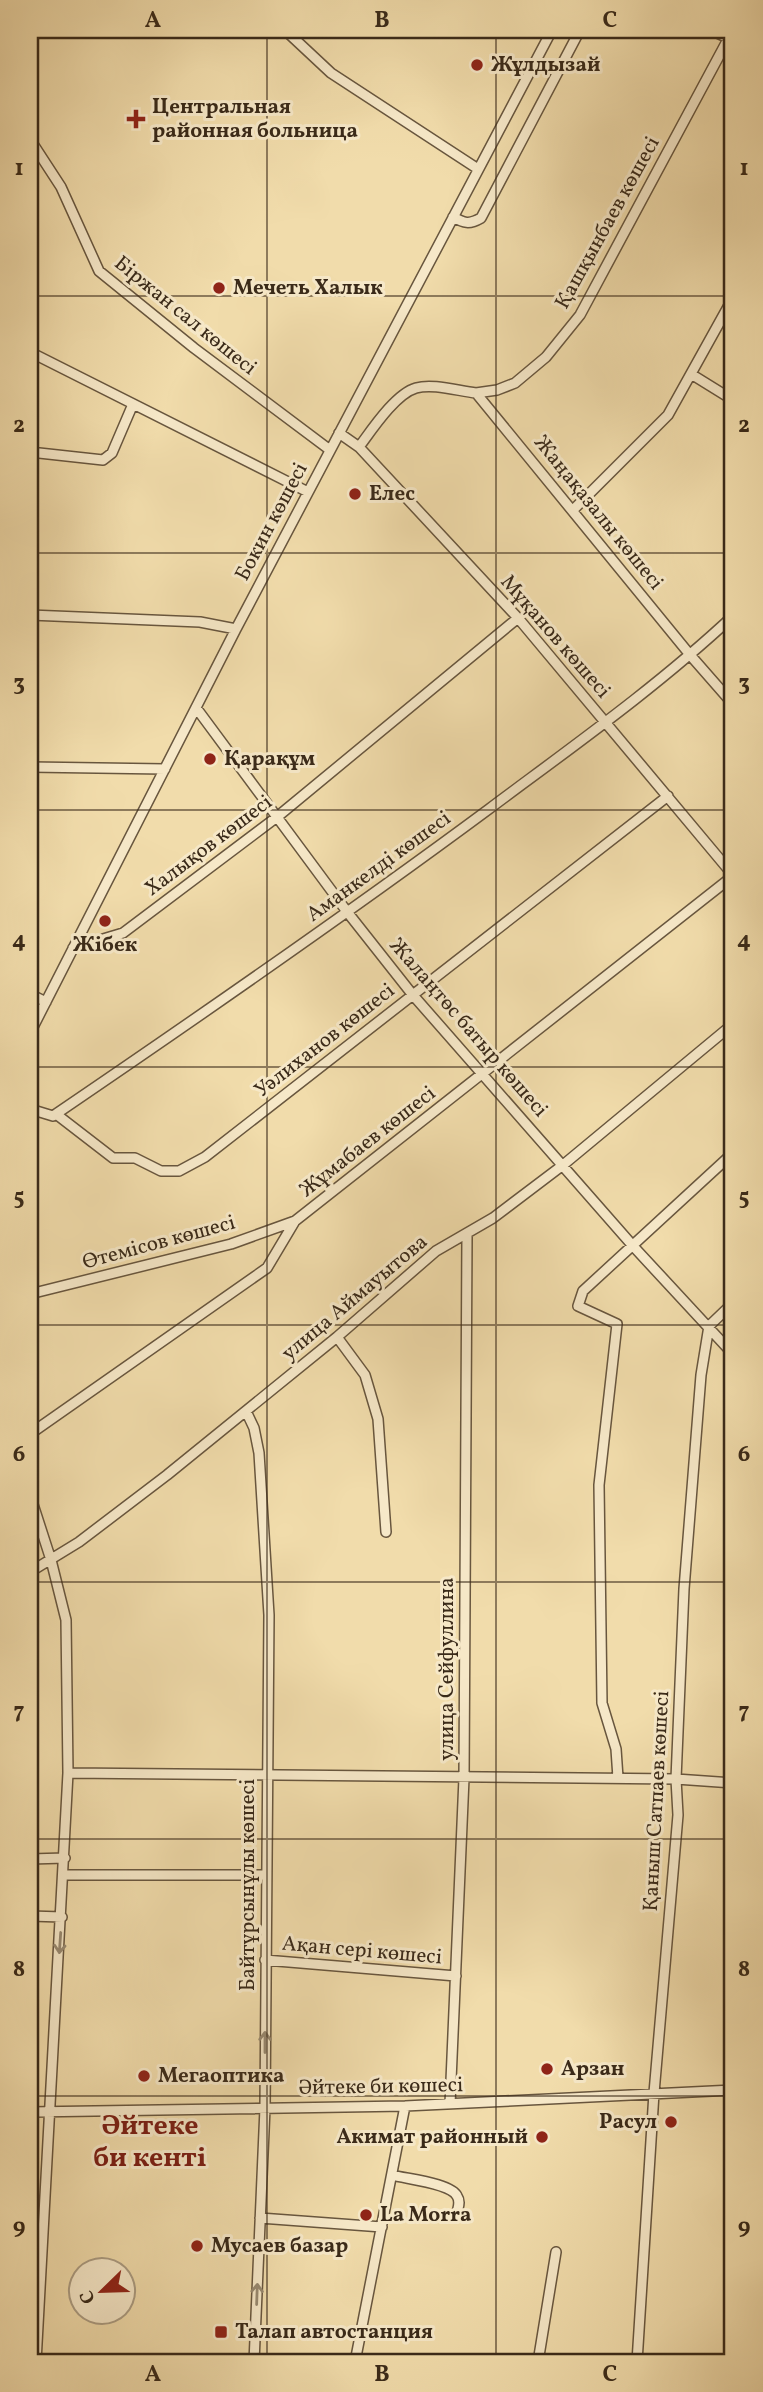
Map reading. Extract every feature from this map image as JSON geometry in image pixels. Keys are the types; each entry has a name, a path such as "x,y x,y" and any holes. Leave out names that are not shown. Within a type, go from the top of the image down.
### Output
{"street":[{"path":"285,30 331,74 478,169"},
{"name":"Бокин көшесі","path":"30,1033 338,433 552,30"},
{"path":"453,217 464,223 472,223 481,218 580,30"},
{"path":"711,30 732,36"},
{"name":"Қашқынбаев көшесі","path":"476,393 497,390 515,383 546,357 580,314 732,36"},
{"name":"Біржан сал көшесі","path":"31,145 61,187 99,271 194,348 330,450"},
{"path":"573,510 668,415 733,298"},
{"path":"30,352 308,492"},
{"path":"691,374 733,400"},
{"path":"359,447 380,420 413,388 476,393"},
{"name":"Жаңақазалы көшесі","path":"476,393 733,704"},
{"path":"30,452 103,460 112,453 133,404"},
{"name":"Мұқанов көшесі","path":"338,433 359,447 518,618 733,875"},
{"path":"30,615 200,622 236,629"},
{"name":"Аманкелді көшесі","path":"56,1114 348,913 607,722 691,656 733,616"},
{"name":"Халықов көшесі","path":"74,948 122,933 277,817 518,618"},
{"name":"Жалаңтөс батыр көшесі","path":"197,709 348,913 412,994 633,1246 733,1354"},
{"path":"30,768 165,769"},
{"name":"Уәлиханов көшесі","path":"56,1114 113,1158 135,1158 161,1171 179,1171 205,1157 668,796"},
{"name":"Жұмабаев көшесі","path":"30,1434 267,1268 295,1221 733,875"},
{"path":"30,994 46,1002"},
{"name":"улица Аймауытова","path":"30,1572 79,1542 167,1475 337,1337 436,1251 493,1218 563,1165 733,1024"},
{"path":"30,1109 53,1116 56,1114"},
{"path":"618,1779 616,1749 602,1703 599,1485 617,1324 578,1306 583,1291 733,1153"},
{"name":"Өтемісов көшесі","path":"30,1294 231,1244 295,1221"},
{"name":"улица Сейфуллина","path":"450,2104 464,1778 467,1235"},
{"path":"709,1326 733,1303"},
{"name":"Қаныш Сатпаев көшесі","path":"637,2362 654,2093 678,1815 676,1779 684,1589 701,1375 709,1326"},
{"path":"337,1337 365,1375 378,1419 386,1532"},
{"name":"Байтұрсынұлы көшесі","path":"246,1410 254,1427 259,1454 270,1615 266,1775 265,2108 254,2362"},
{"path":"30,1495 51,1560 66,1620 68,1773 36,2362"},
{"path":"68,1773 676,1779 733,1783"},
{"path":"30,1859 65,1858"},
{"path":"64,1875 266,1875"},
{"path":"30,1916 62,1917"},
{"name":"Ақан сері көшесі","path":"265,1960 456,1976"},
{"name":"Әйтеке би көшесі","path":"30,2112 405,2106 733,2090"},
{"path":"355,2362 405,2106"},
{"path":"392,2175 448,2188 457,2194 460,2203 457,2213"},
{"path":"260,2217 382,2227"},
{"path":"538,2362 556,2252"}],"place":[{"name":"Жұлдызай","path":"477,65"},
{"name":"Центральная районная больница","path":"136,119"},
{"name":"Мечеть Халык","path":"219,288"},
{"name":"Елес","path":"355,494"},
{"name":"Қарақұм","path":"210,759"},
{"name":"Жібек","path":"105,921"},
{"name":"Арзан","path":"547,2069"},
{"name":"Мегаоптика","path":"144,2076"},
{"name":"Расул","path":"671,2122"},
{"name":"Акимат районный","path":"542,2137"},
{"name":"La Morra","path":"366,2215"},
{"name":"Мусаев базар","path":"197,2246"},
{"name":"Талап автостанция","path":"221,2332"}],"district":[{"name":"Әйтеке би кенті","path":"150,2142"}]}
